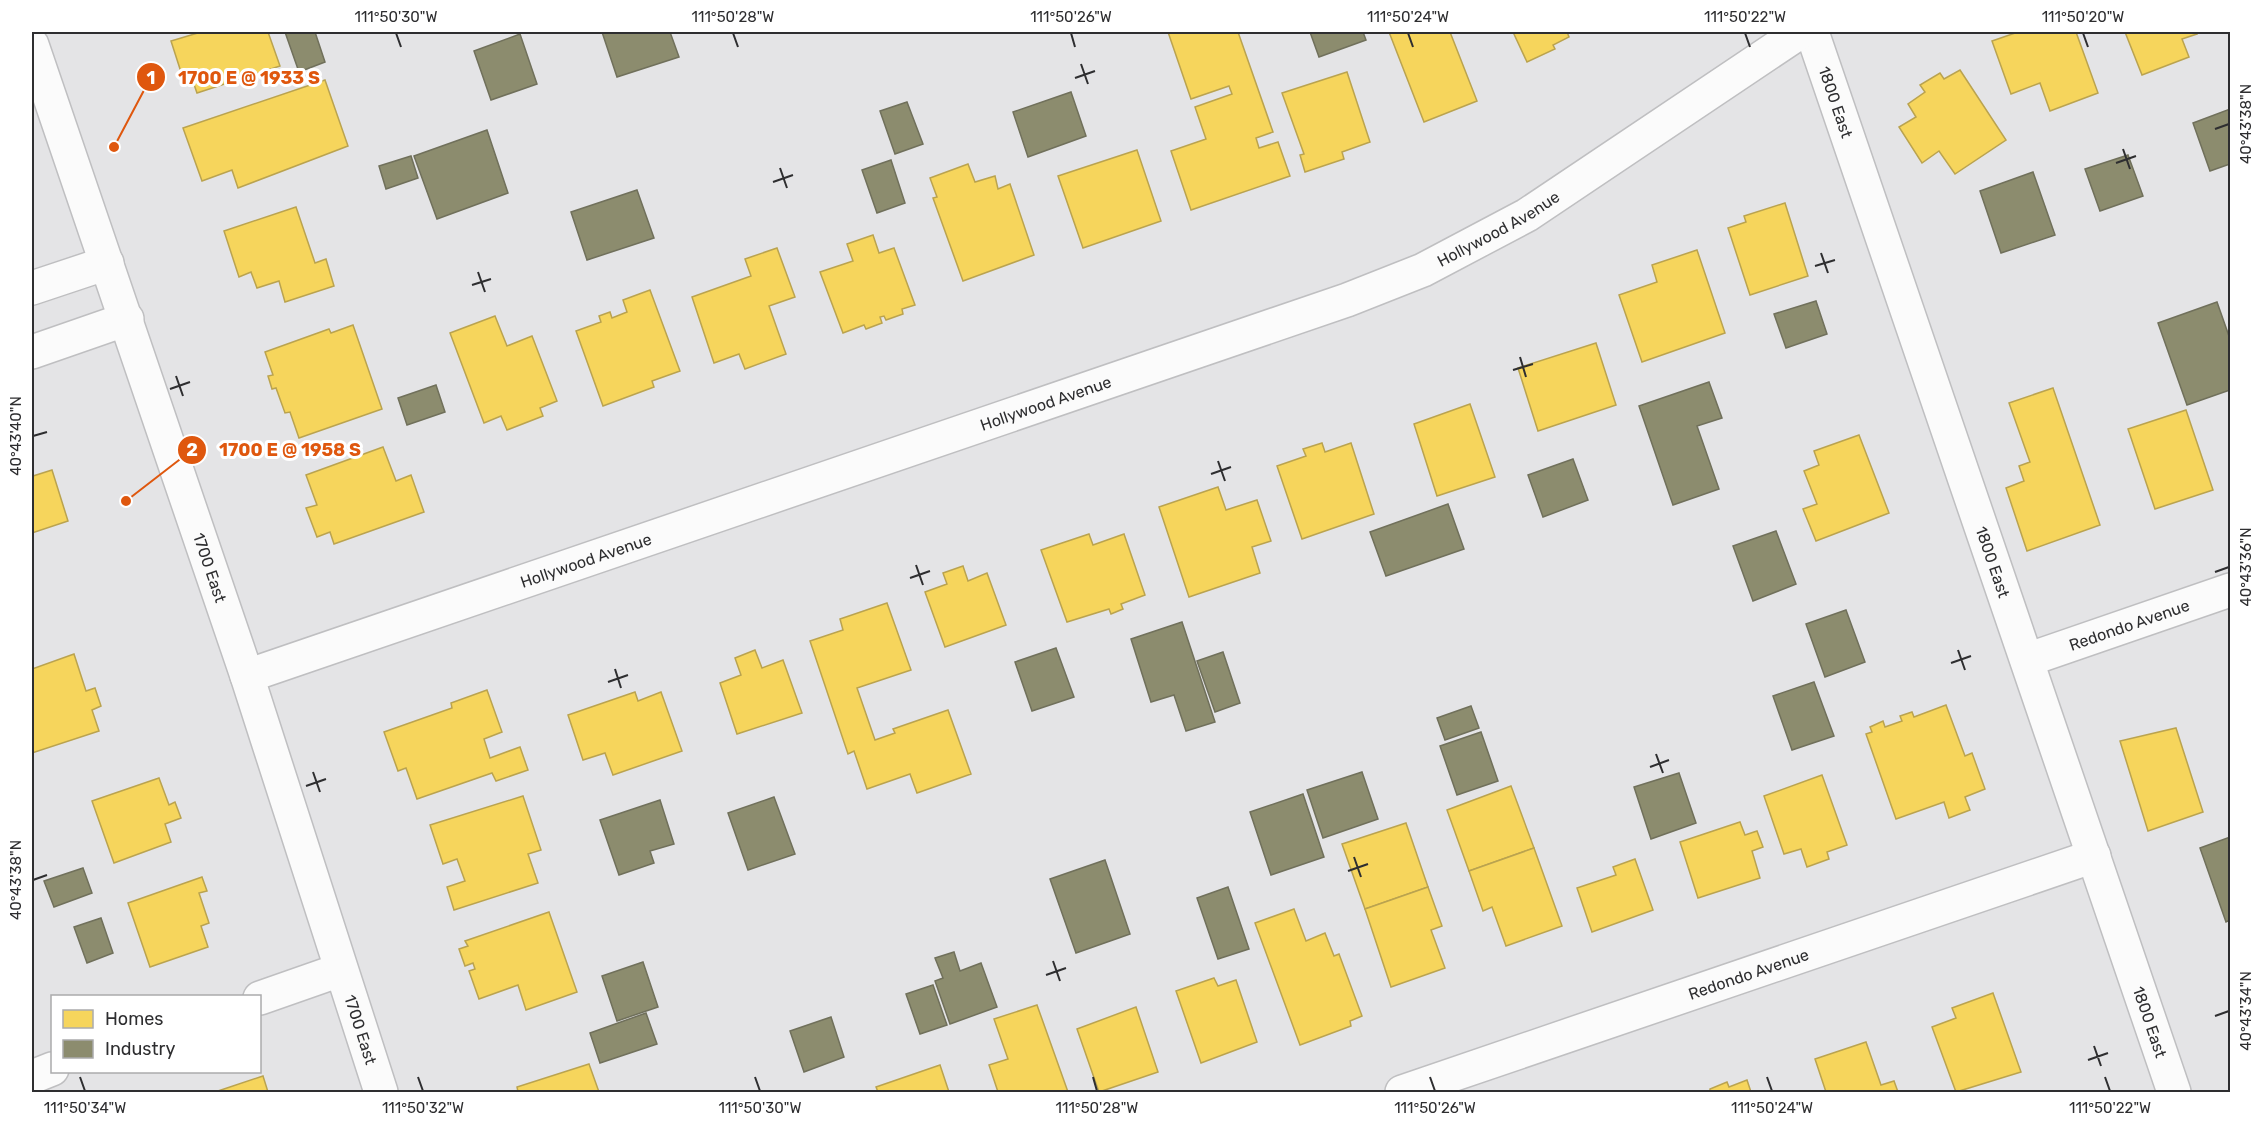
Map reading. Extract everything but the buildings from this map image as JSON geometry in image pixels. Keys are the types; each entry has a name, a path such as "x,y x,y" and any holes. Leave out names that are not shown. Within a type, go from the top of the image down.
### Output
{"street":[{"name":"Hollywood Avenue","path":"247,676 1336,304 1423,270 1527,215 1800,32"},
{"name":"1800 East","path":"1812,32 2174,1092"},
{"name":"1700 East","path":"32,45 247,676 381,1092"},
{"path":"32,288 107,263"},
{"path":"32,352 127,319"},
{"name":"Redondo Avenue","path":"2027,660 2230,590"},
{"name":"Redondo Avenue","path":"1402,1092 2094,856"},
{"path":"261,998 340,970"},
{"path":"32,1077 51,1069"}],"place":[{"name":"1700 E @ 1933 S","path":"114,147"},
{"name":"1700 E @ 1958 S","path":"126,501"}]}
